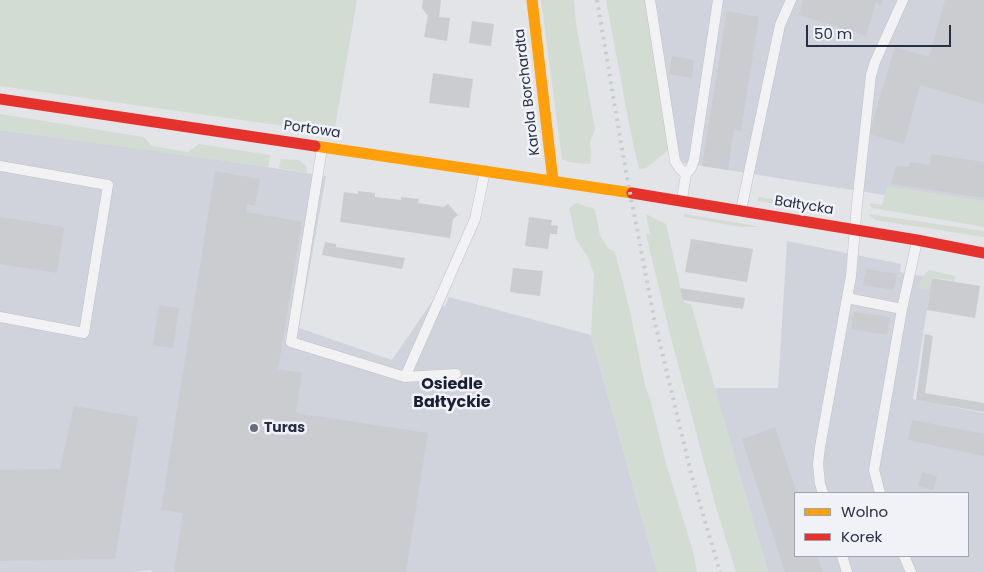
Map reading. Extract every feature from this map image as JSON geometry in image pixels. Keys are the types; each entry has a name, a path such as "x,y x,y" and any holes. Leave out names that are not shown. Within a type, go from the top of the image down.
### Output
{"main road":[{"name":"Karola Borchardta","path":"532,0 552,181"},
{"name":"Portowa","path":"0,99 619,191"},
{"name":"Bałtycka","path":"619,191 917,240 984,253"}],"lane":[{"path":"650,0 675,161 686,174"},
{"path":"682,201 686,174 694,160 718,0"},
{"path":"741,211 780,25 791,0"},
{"path":"822,488 818,464 820,447 851,276 871,75 903,0"},
{"path":"322,147 291,342 405,377 456,374"},
{"path":"0,166 108,185 84,333 0,317"},
{"path":"405,377 475,219 485,170"},
{"path":"880,492 874,470 902,308 917,240"},
{"path":"847,298 902,308"},
{"path":"842,557 847,572"},
{"path":"904,557 911,572"}],"shaded area":[{"path":"0,0 357,0 334,133 0,86"},
{"path":"541,0 574,0 576,23 595,129 590,142 590,164 569,162 562,159"},
{"path":"606,0 646,0 671,148 646,168 639,169"},
{"path":"646,0 984,0 984,211 671,161"},
{"path":"0,114 144,137 152,146 188,152 199,144 270,155 268,167 0,130"},
{"path":"0,130 155,150 326,176 299,328 392,360 433,300 445,307 449,297 591,335 657,572 152,572 151,570 133,572 0,572"},
{"path":"281,159 299,160 306,166 307,173 279,168"},
{"path":"887,186 984,201 984,227 872,208 869,203 882,205"},
{"path":"758,197 822,207 824,211 758,201"},
{"path":"576,203 595,209 600,236 608,248 615,252 630,311 645,385 667,467 693,551 697,572 657,572 591,335 594,275 589,259 576,239 569,208"},
{"path":"646,214 666,224 683,300 685,303 691,304 768,572 736,572 716,507 670,334 646,234 650,234"},
{"path":"684,214 762,227 741,227 684,217"},
{"path":"868,214 984,231 984,237 875,220"},
{"path":"787,241 901,264 900,272 932,278 913,399 984,413 984,572 768,572 714,388 778,388"},
{"path":"929,270 955,276 954,281 932,277 929,290 917,288 923,276"}],"building":[{"path":"423,0 441,0 439,17 450,18 447,41 424,37 428,16 422,8"},
{"path":"803,0 883,0 881,6 876,2 866,36 799,15"},
{"path":"945,0 984,0 984,104 920,85 904,144 869,134 895,47 929,57"},
{"path":"727,11 759,17 741,131 734,129 728,170 702,166"},
{"path":"472,21 494,24 491,46 469,43"},
{"path":"672,56 694,60 692,78 669,74"},
{"path":"433,73 473,79 469,108 429,103"},
{"path":"931,154 984,162 984,198 891,184 896,166 909,167 910,162 930,165"},
{"path":"215,171 260,179 255,206 247,204 246,212 302,222 278,369 302,373 296,413 428,433 406,572 174,572 183,513 161,510"},
{"path":"358,191 375,193 375,197 401,200 401,197 419,199 418,203 444,207 448,204 458,215 453,219 450,238 340,222 344,192 358,194"},
{"path":"0,217 64,227 57,273 0,264"},
{"path":"529,217 552,220 551,225 558,226 557,234 550,234 548,249 525,246"},
{"path":"691,239 753,249 747,282 685,272"},
{"path":"325,242 336,244 336,247 405,258 402,269 322,255"},
{"path":"513,268 543,271 540,296 510,292"},
{"path":"866,269 897,274 894,290 863,285"},
{"path":"932,278 980,286 975,318 927,310"},
{"path":"680,288 745,298 743,309 683,300"},
{"path":"159,305 179,308 173,348 153,345"},
{"path":"854,312 890,317 887,335 851,329"},
{"path":"925,334 933,336 925,393 984,403 984,412 916,400"},
{"path":"74,406 138,417 115,559 0,561 0,470 60,469"},
{"path":"912,420 984,434 984,456 908,440"},
{"path":"775,427 797,492 794,492 794,557 817,557 823,572 785,572 742,439"},
{"path":"922,472 937,476 933,490 918,486"}],"railway":[{"path":"597,0 626,172 655,323 692,477 720,572"}],"traffic: slow":[{"path":"532,0 553,181"},
{"path":"315,146 632,193"}],"traffic: jam":[{"path":"0,99 315,146"},
{"path":"632,193 917,240 984,253"}],"place":[{"name":"Turas","path":"254,428"}],"district":[{"name":"Osiedle Bałtyckie","path":"452,394"}]}
